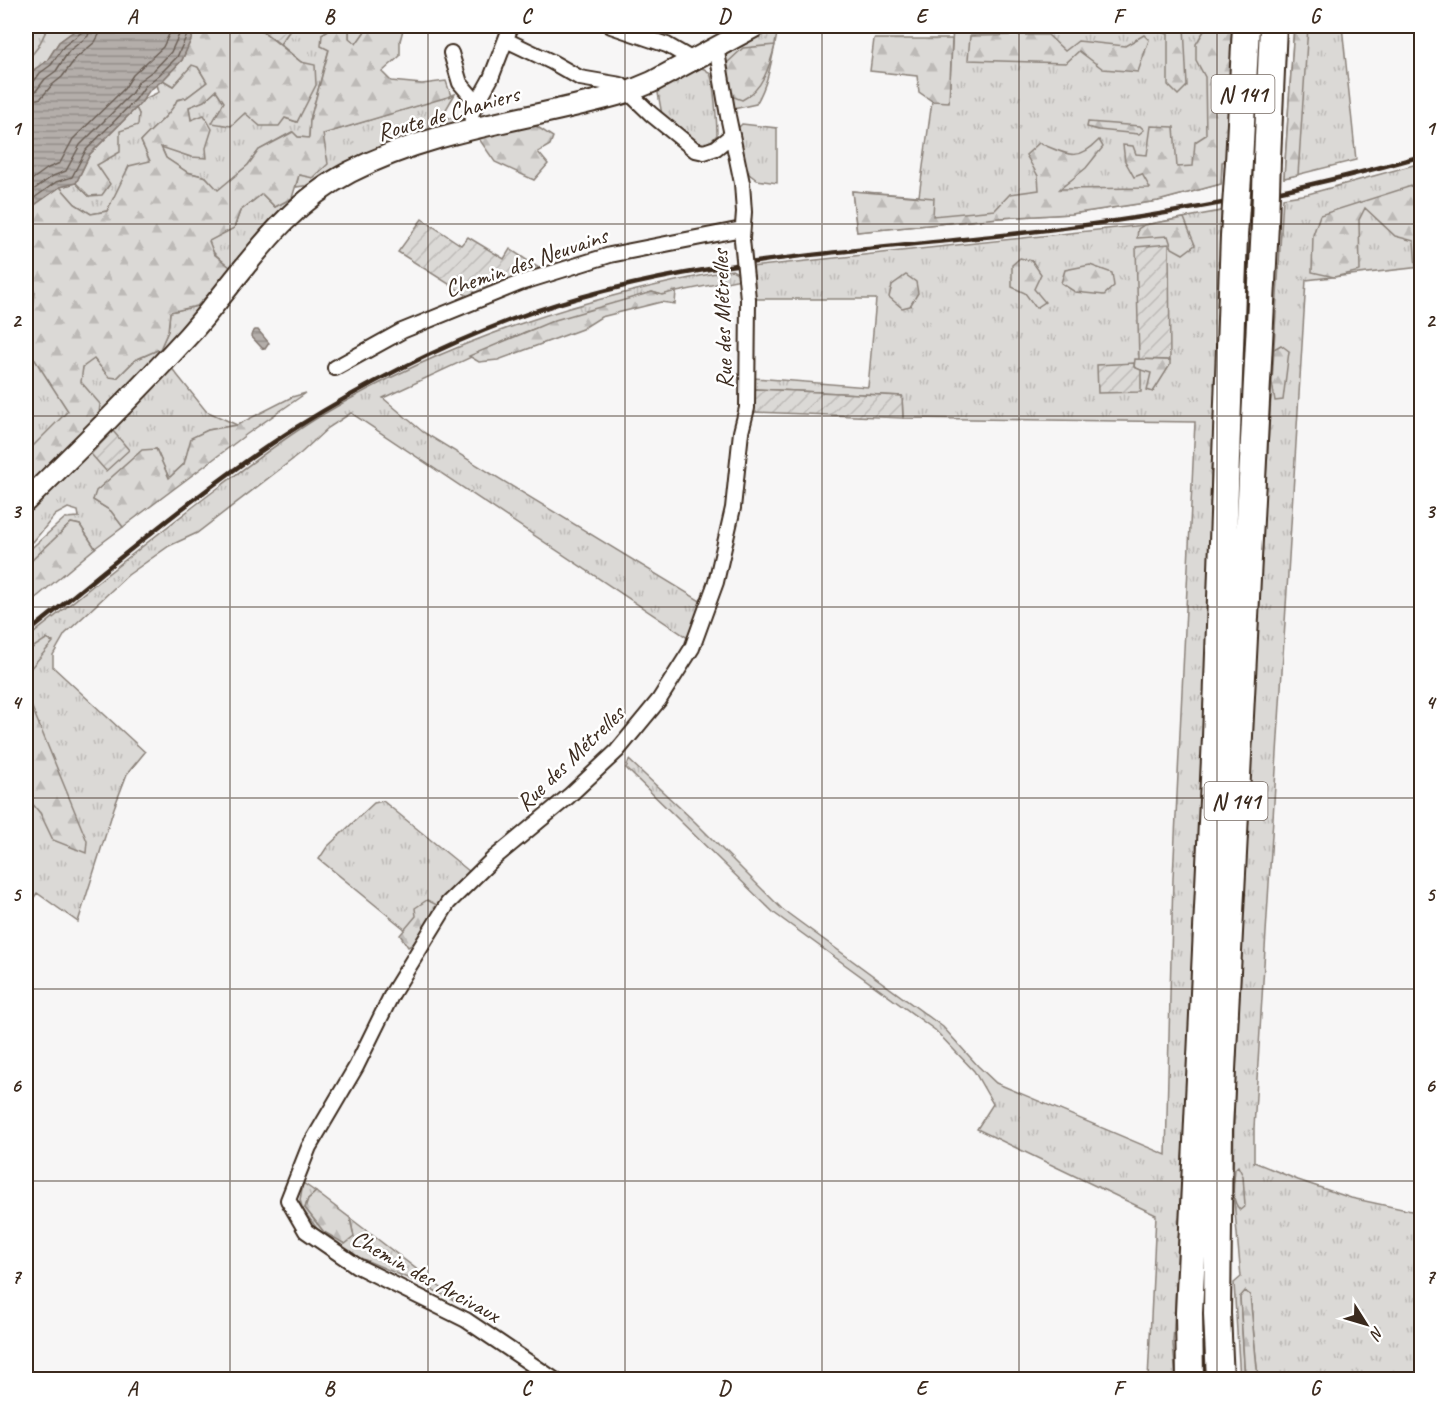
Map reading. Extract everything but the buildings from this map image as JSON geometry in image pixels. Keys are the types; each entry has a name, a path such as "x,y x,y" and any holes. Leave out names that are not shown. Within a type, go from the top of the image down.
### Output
{"highway":[{"name":"N 141","path":"1190,1380 1189,1314 1216,737 1234,236 1246,26"},
{"name":"N 141","path":"1220,1380 1217,1314 1219,1129 1266,224 1273,26"}],"street":[{"path":"473,128 471,114 491,78 511,26"},
{"path":"611,26 668,45 693,60"},
{"name":"Route de Chaniers","path":"26,501 166,360 266,239 304,201 348,173 415,144 628,92 693,60 743,28"},
{"path":"506,40 580,78 621,85 694,150 704,152 716,148 732,135"},
{"name":"Rue des Métrelles","path":"288,1200 309,1148 356,1067 392,994 448,903 493,859 569,796 617,751 660,700 692,648 716,582 733,508 741,432 747,408 748,299 742,235 744,212 742,183 716,46"},
{"path":"451,53 460,83 477,104"},
{"name":"Chemin des Neuvains","path":"335,368 402,331 520,283 610,255 742,235"},
{"name":"Chemin des Arcivaux","path":"288,1200 306,1231 357,1266 466,1320 555,1380"}],"green space":[{"path":"26,26 90,26 26,99"},
{"path":"81,26 59,42 47,61 35,69 26,83 26,62 38,47 47,29"},
{"path":"197,26 256,26 301,62 315,65 316,85 297,122 285,118 279,126 260,126 245,113 231,126 212,123 224,102 216,90 204,101 189,107 191,120 204,115 212,129 206,148 207,158 191,157 161,147 166,158 187,172 206,177 218,190 248,165 259,150 293,132 298,137 309,138 310,120 329,50 321,46 322,34 335,26 349,26 349,38 356,44 366,30 361,26 404,26 400,41 400,56 382,72 391,81 422,84 446,81 451,96 323,134 328,164 313,178 299,175 292,198 275,207 262,194 240,211 234,228 209,241 214,254 230,267 227,275 197,306 170,312 168,331 160,349 135,360 117,378 109,377 94,359 83,367 81,382 100,404 99,415 26,488 26,453 68,411 26,346 26,315 33,310 35,292 26,281 26,211 60,187 75,204 91,214 107,211 129,166 150,161 141,141 166,116 177,100 186,98 207,82 198,67 192,65 173,86 163,80 182,60"},
{"path":"256,26 293,26 280,44"},
{"path":"293,26 335,26 322,34 329,49 310,120 309,138 298,137 292,132 259,150 248,165 218,191 206,177 187,172 166,158 161,146 191,157 189,107 204,100 216,90 224,102 213,123 245,112 297,122 300,115 301,62 280,44"},
{"path":"349,26 361,26 366,30 356,44 349,39"},
{"path":"953,26 1232,26 1227,160 1222,162 1221,184 1158,201 1071,214 999,218 857,232 852,191 919,196 932,101 949,101"},
{"path":"1141,26 1184,26 1187,86 1178,95 1168,85 1168,34"},
{"path":"1207,26 1232,26 1227,160 1222,162 1221,184 1158,201 1071,214 999,218 857,232 852,191 934,198 933,216 995,210 1010,194 1039,190 1038,176 1026,155 1039,143 1070,154 1084,152 1099,140 1103,147 1086,168 1060,189 1150,188 1142,174 1134,177 1125,161 1123,145 1133,146 1136,154 1147,155 1151,126 1174,127 1177,167 1193,166 1195,142 1206,135 1205,77 1196,60 1196,44"},
{"path":"1294,26 1342,26 1356,160 1284,178"},
{"path":"1294,26 1308,26 1298,175 1284,178"},
{"path":"772,30 777,34 770,70 760,96 756,104 733,109 726,66 728,50 741,40"},
{"path":"1048,35 1065,51 1078,41 1125,46 1144,35 1149,40 1138,72 1103,69 1079,51 1066,63 968,60 970,36"},
{"path":"874,39 952,39 949,102 932,101 919,92 917,76 870,71"},
{"path":"775,45 768,69 755,90 742,100 731,96 727,63 743,48"},
{"path":"192,64 198,67 207,82 186,98 177,100 166,116 141,141 150,161 117,193 107,211 91,214 75,204 60,187 76,183 89,196 97,165 120,131 139,114 136,108 144,99 159,92 157,84 163,80 173,86"},
{"path":"697,67 703,68 710,74 717,130 717,135 711,141 700,146 662,115 658,93 663,85"},
{"path":"455,94 445,111 448,119 458,115 463,117 461,121 371,152 311,185 296,187 299,174 323,134"},
{"path":"136,108 139,114 138,125 120,131 120,152 97,165 110,184 102,195 89,196 76,183 90,154"},
{"path":"1088,122 1140,126 1144,130 1139,134 1098,130 1087,127"},
{"path":"533,124 553,137 550,145 538,152 548,164 534,180 495,162 477,136"},
{"path":"742,124 777,128 777,183 757,180 745,168 737,129"},
{"path":"1421,163 1421,267 1306,280 1254,1128 1254,1162 1351,1198 1421,1213 1421,1379 1268,1380 1266,1374 1266,1379 1258,1379 1250,1295 1240,1297 1245,1379 1240,1379 1234,1283 1241,1277 1233,1190 1234,1110 1261,560 1283,198 1308,194"},
{"path":"1421,183 1421,267 1416,268 1414,241 1395,236 1365,208 1359,220 1360,271 1334,277 1312,272 1313,235 1320,215"},
{"path":"262,194 275,207 292,198 183,328 26,488 26,281 109,376 117,378 135,360 160,349 168,331 170,312 197,306 229,267 214,253 208,241 234,228 240,211"},
{"path":"1221,211 1222,251 1211,474 1207,670 1173,1344 1176,1379 1148,1379 1156,1215 977,1129 993,1104 974,1071 935,1030 774,913 626,768 629,760 782,909 943,1027 996,1083 1166,1155 1173,878 1195,422 903,418 902,396 755,389 754,378 868,387 876,299 756,299 751,267 1144,225"},
{"path":"1184,218 1195,245 1183,254 1172,248 1168,236 1137,238 1138,229 1144,225"},
{"path":"422,219 461,245 468,237 504,259 510,249 545,272 513,282 495,271 489,277 496,287 471,298 398,252"},
{"path":"1169,244 1170,360 1139,359 1136,247"},
{"path":"1020,258 1032,261 1041,274 1034,289 1045,302 1036,308 1025,293 1012,287 1012,265"},
{"path":"1090,265 1112,273 1114,286 1104,295 1075,292 1061,283 1065,270"},
{"path":"732,270 746,278 662,295 652,292 525,332 383,398 423,432 707,605 694,642 351,413 328,428 301,453 197,533 169,546 128,575 65,634 53,655 53,667 145,752 127,774 78,922 37,893 26,909 26,640 29,637 173,522 258,458 309,423 370,388 469,343 572,307 624,293"},
{"path":"906,275 916,282 918,293 910,306 902,308 889,297 892,285"},
{"path":"676,291 675,304 661,302 601,317 582,329 498,360 479,362 469,356 555,320 652,292 662,295"},
{"path":"1281,345 1289,351 1283,400 1275,401 1272,382 1274,349"},
{"path":"1135,359 1170,360 1170,365 1153,392 1147,390 1151,373 1134,368"},
{"path":"1134,363 1134,367 1141,370 1141,392 1098,393 1097,365"},
{"path":"170,366 206,411 237,425 208,430 192,438 184,464 169,478 156,449 93,500 111,511 123,527 95,548 80,525 71,523 26,566 26,553 65,518 79,517 78,511 68,508 55,515 33,542 26,538 26,514"},
{"path":"755,389 902,396 903,418 753,412"},
{"path":"306,393 123,527 111,511 93,500 96,491 142,450 156,449 169,478 184,464 191,438 208,430 237,425 292,397"},
{"path":"113,431 129,450 106,471 91,454"},
{"path":"71,523 80,525 95,548 26,606 26,566"},
{"path":"46,639 53,642 29,670 26,693 26,652"},
{"path":"26,693 87,841 86,853 53,840 40,813 26,796"},
{"path":"383,801 475,876 423,944 319,859 327,847 374,803"},
{"path":"427,900 439,906 419,941 408,947 400,935 416,916 415,908"},
{"path":"1238,1166 1243,1176 1245,1206 1240,1210 1233,1191 1235,1169"},
{"path":"303,1183 316,1192 308,1199 305,1208 324,1232 333,1238 354,1237 350,1218 462,1304 356,1256 324,1238 303,1210 300,1200"},
{"path":"316,1192 350,1218 354,1237 345,1244 324,1232 305,1208 308,1199"},
{"path":"1245,1291 1250,1295 1258,1379 1245,1379 1240,1297"}],"water":[{"path":"81,26 197,26 182,60 149,91 141,103 90,154 76,183 60,187 26,211 26,83 35,69 47,61 59,42"},
{"path":"255,330 258,330 269,343 265,349 251,336"}],"railway":[{"path":"26,634 192,501 297,427 402,368 513,319 573,299 697,271 822,254 1064,228 1167,213 1321,182 1422,156"}]}
